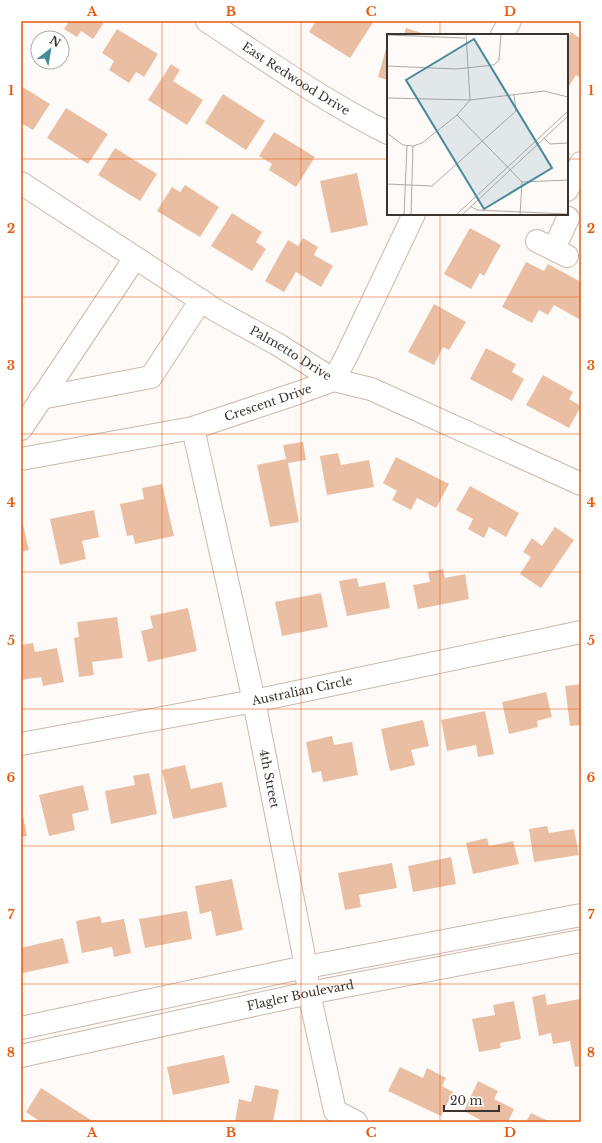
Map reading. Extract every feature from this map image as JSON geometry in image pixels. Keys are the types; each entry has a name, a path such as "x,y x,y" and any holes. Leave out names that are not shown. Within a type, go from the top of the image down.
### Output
{"street":[{"name":"East Redwood Drive","path":"207,21 304,84 387,132"},
{"path":"503,34 510,21"},
{"name":"Palmetto Drive","path":"21,183 242,326 277,344 334,380 371,389 581,484"},
{"path":"334,380 350,351 414,215"},
{"path":"553,249 570,219"},
{"path":"21,429 135,258"},
{"path":"41,398 151,377 201,300"},
{"name":"Crescent Drive","path":"21,459 193,428 334,380"},
{"name":"4th Street","path":"193,428 254,701 306,967 309,992 334,1110 350,1121"},
{"name":"Australian Circle","path":"21,744 254,701 581,632"},
{"path":"21,1028 306,967 581,915"},
{"name":"Flagler Boulevard","path":"21,1056 309,992 581,942"}],"building":[{"path":"69,21 105,21 93,39 81,31 77,37 70,33 70,30 64,29"},
{"path":"316,21 374,21 350,58 309,32"},
{"path":"406,28 425,34 404,34"},
{"path":"117,29 158,54 144,77 136,72 129,83 109,70 114,61 102,53"},
{"path":"571,32 581,39 581,78 576,75 568,87 568,37"},
{"path":"387,46 387,80 378,77"},
{"path":"171,64 180,70 173,81 203,100 187,125 148,100"},
{"path":"21,86 50,104 33,130 21,123"},
{"path":"223,94 265,121 246,150 205,123"},
{"path":"66,108 108,134 88,164 47,138"},
{"path":"274,132 315,157 296,187 269,170 272,164 259,156"},
{"path":"115,148 157,174 140,201 98,175"},
{"path":"357,173 368,225 331,233 320,181"},
{"path":"185,185 219,207 200,237 157,211 172,187 180,192"},
{"path":"232,213 262,232 256,242 266,249 252,271 211,246"},
{"path":"470,228 501,245 484,276 480,273 471,289 444,274"},
{"path":"303,238 318,247 314,255 333,266 321,287 296,272 284,292 265,281 288,240 298,246"},
{"path":"526,262 544,271 548,264 581,282 581,320 554,305 548,315 539,310 532,323 502,307"},
{"path":"434,304 466,322 449,350 443,347 434,365 408,352"},
{"path":"486,348 516,364 512,372 524,379 512,401 470,379"},
{"path":"543,375 573,392 569,399 581,406 569,428 526,405"},
{"path":"303,442 306,460 288,463 299,522 270,527 257,465 286,459 283,445"},
{"path":"338,453 341,465 369,460 374,487 327,495 320,456"},
{"path":"396,457 449,484 436,508 417,498 411,510 392,500 397,491 383,483"},
{"path":"162,484 174,536 135,544 133,535 127,536 120,504 144,499 142,488"},
{"path":"470,486 519,513 506,537 489,527 484,538 468,529 473,519 456,510"},
{"path":"94,510 99,537 82,541 86,559 60,565 50,519"},
{"path":"21,517 29,550 21,552"},
{"path":"555,527 574,540 541,588 520,574 531,557 523,552 532,538 542,546"},
{"path":"443,569 445,578 465,574 469,599 418,609 413,585 430,582 428,572"},
{"path":"357,578 359,587 385,582 390,608 347,616 339,581"},
{"path":"321,593 328,627 282,636 275,602"},
{"path":"188,608 197,651 148,662 141,631 153,628 150,616"},
{"path":"117,617 123,658 92,662 94,675 79,677 74,638 79,637 77,622"},
{"path":"33,643 35,652 57,648 64,682 43,686 41,677 21,680 21,645"},
{"path":"581,684 581,725 570,726 565,686"},
{"path":"546,692 552,717 537,721 538,727 509,734 502,702"},
{"path":"485,711 494,754 478,757 476,745 447,751 441,720"},
{"path":"423,720 429,746 411,750 415,765 390,771 381,729"},
{"path":"332,736 334,745 352,742 358,775 323,782 321,771 312,773 306,742"},
{"path":"185,765 191,789 222,782 227,807 173,819 162,770"},
{"path":"149,773 157,814 111,824 105,791 135,785 133,776"},
{"path":"83,785 89,810 72,814 75,830 49,836 39,795"},
{"path":"21,806 27,836 21,837"},
{"path":"547,826 549,833 574,829 579,855 534,862 529,829"},
{"path":"487,838 489,846 513,841 519,864 473,874 466,843"},
{"path":"451,857 456,884 413,892 408,866"},
{"path":"392,863 397,888 359,895 361,907 345,910 338,873"},
{"path":"232,879 243,930 216,936 211,911 200,914 195,886"},
{"path":"187,911 192,939 145,948 139,919"},
{"path":"100,916 102,923 124,919 131,953 114,957 112,947 82,953 76,921"},
{"path":"63,938 69,963 23,973 21,966 21,948"},
{"path":"545,994 547,1005 580,999 581,1066 575,1067 570,1041 553,1044 551,1033 539,1036 532,997"},
{"path":"514,1001 521,1039 500,1043 501,1048 479,1052 472,1019 495,1015 493,1005"},
{"path":"224,1055 230,1083 173,1095 167,1067"},
{"path":"400,1067 423,1078 427,1068 446,1078 442,1086 453,1092 441,1116 388,1091"},
{"path":"478,1081 498,1091 494,1099 514,1109 508,1122 484,1122 464,1111"},
{"path":"255,1085 279,1090 273,1122 235,1122 239,1099 251,1102"},
{"path":"41,1088 94,1122 41,1122 26,1112"},
{"path":"531,1113 550,1122 526,1122"}]}
